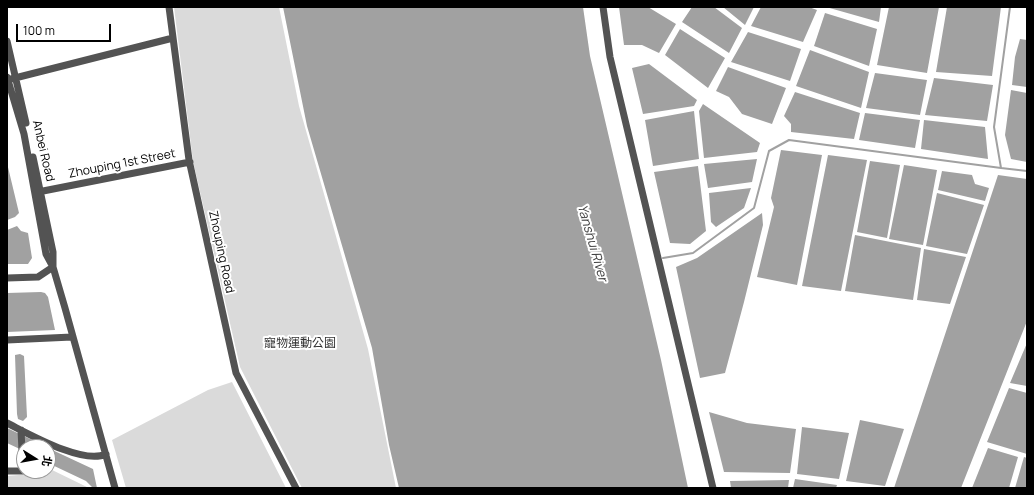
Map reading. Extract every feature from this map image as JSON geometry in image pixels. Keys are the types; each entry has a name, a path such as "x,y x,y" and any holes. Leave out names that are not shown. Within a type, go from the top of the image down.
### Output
{"street":[{"name":"Zhouping Road","path":"169,7 190,162 236,373 296,488"},
{"path":"603,7 610,57 712,488"},
{"path":"9,78 173,38"},
{"name":"Anbei Road","path":"7,41 9,78 53,252 53,267 115,488"},
{"name":"Zhouping 1st Street","path":"39,192 190,162"},
{"path":"7,278 38,277 53,267"},
{"path":"7,340 72,337"},
{"path":"7,423 80,456 94,457 106,454"},
{"path":"7,471 23,471 21,430"}],"green space":[{"name":"寵物運動公園","path":"174,7 279,7 299,106 368,349 396,488 302,488 240,367 193,161"},
{"path":"232,382 286,488 126,488 112,440 208,390"},
{"path":"56,472 89,488 7,488 7,476 16,475 16,479 56,479"}],"water":[{"name":"Yanshui River","path":"283,7 583,7 590,56 661,360 688,488 399,488 389,445 372,348 307,126"},
{"path":"619,7 648,7 676,24 659,53 642,45 624,45"},
{"path":"692,7 714,7 742,28 729,53 682,22"},
{"path":"723,7 754,7 745,25"},
{"path":"761,7 809,7 817,10 803,42 751,26"},
{"path":"826,7 881,7 879,22"},
{"path":"889,7 939,7 927,73 877,65"},
{"path":"947,7 1001,7 992,76 936,72"},
{"path":"825,13 877,29 869,66 814,46"},
{"path":"680,29 725,58 708,88 665,55"},
{"path":"748,32 801,49 790,81 731,62"},
{"path":"1020,39 1027,40 1027,87 1012,85 1015,57"},
{"path":"810,50 869,72 861,108 796,86"},
{"path":"649,64 697,100 694,106 643,114 632,68"},
{"path":"728,67 786,88 772,124 742,114 729,97 716,91"},
{"path":"875,73 927,80 920,115 866,108"},
{"path":"934,78 993,85 987,121 925,115"},
{"path":"1011,90 1027,93 1027,162 1011,159 1005,135"},
{"path":"795,92 860,113 854,139 791,132 791,124 784,116"},
{"path":"703,104 760,143 757,152 704,158 699,111"},
{"path":"694,111 699,159 653,166 645,120"},
{"path":"865,113 920,120 915,148 859,140"},
{"path":"924,120 985,127 988,159 921,149"},
{"path":"781,150 822,155 797,285 757,277 774,207 771,198"},
{"path":"828,155 867,160 841,291 802,286"},
{"path":"757,159 752,182 708,188 704,164"},
{"path":"870,161 900,165 887,238 857,232"},
{"path":"7,163 19,213 15,217 7,220"},
{"path":"904,165 937,170 923,245 889,239"},
{"path":"698,166 706,231 690,244 670,243 654,172"},
{"path":"942,171 972,175 975,184 989,188 985,201 938,190"},
{"path":"998,175 1027,179 1027,321 961,488 894,488"},
{"path":"751,188 744,208 716,227 711,222 709,193"},
{"path":"937,193 984,205 967,254 926,246"},
{"path":"762,213 763,225 725,373 700,378 676,267 697,258"},
{"path":"17,226 21,231 28,233 32,258 28,264 7,264 7,230"},
{"path":"855,235 921,248 913,300 845,291"},
{"path":"924,249 966,257 950,304 917,300"},
{"path":"7,293 45,293 48,297 55,330 7,332"},
{"path":"1027,343 1027,386 1010,383"},
{"path":"20,354 24,356 27,417 23,421 18,419 17,414 15,355"},
{"path":"1009,388 1027,393 1027,454 987,442"},
{"path":"709,412 747,423 796,429 790,473 724,472"},
{"path":"860,420 904,429 885,486 846,481"},
{"path":"802,427 849,433 839,479 797,474"},
{"path":"7,428 30,439 16,439 16,447 7,443"},
{"path":"988,448 1018,457 1009,488 972,488"},
{"path":"56,452 93,469 97,488 93,488 86,481 56,467"},
{"path":"1024,457 1027,458 1027,488 1015,488"},
{"path":"795,479 837,485 836,488 793,488"},
{"path":"789,480 788,488 731,488 730,481"}],"waterway":[{"path":"1010,7 994,127 1001,168 1027,171"},
{"path":"663,258 693,253 754,208 769,151 789,140 1001,168"}]}
